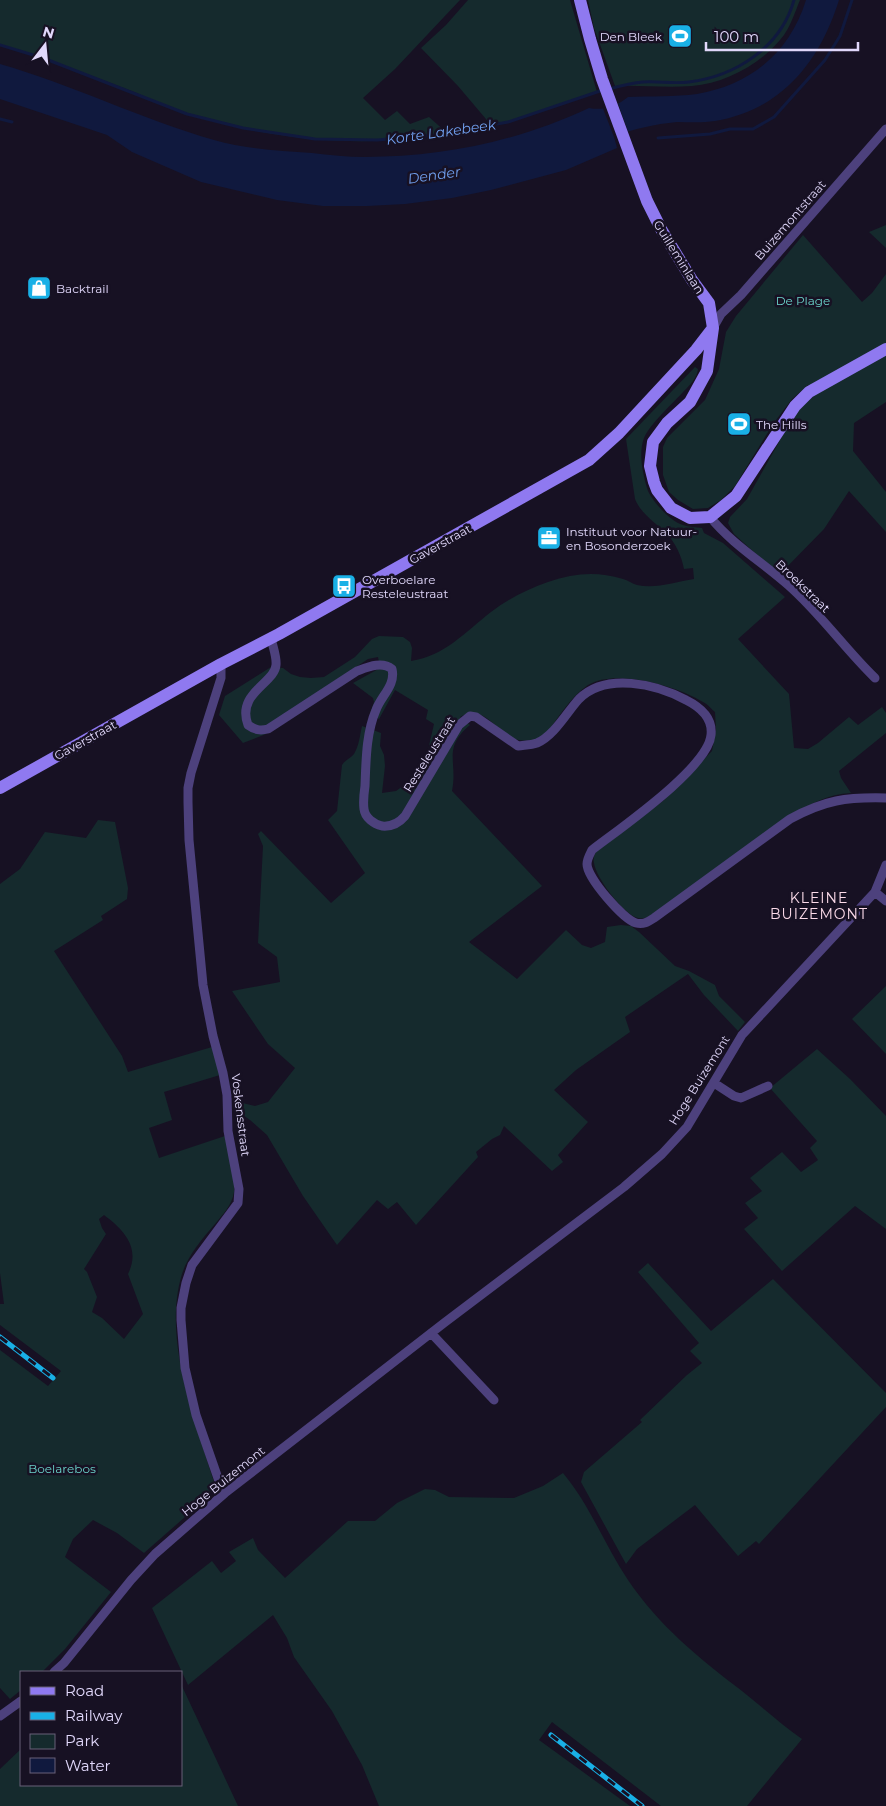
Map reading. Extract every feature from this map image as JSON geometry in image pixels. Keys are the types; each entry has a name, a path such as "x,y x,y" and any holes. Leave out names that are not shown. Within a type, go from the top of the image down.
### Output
{"main road":[{"name":"Guilleminlaan","path":"580,0 602,79 647,201 660,229 709,303 713,328 707,371 690,402 667,423 653,442 650,466 657,490 671,508 690,518 710,517"},
{"name":"Gaverstraat","path":"0,788 221,664 279,634 596,455 696,350 713,328"},
{"path":"710,517 736,496 795,406 809,392 886,349"}],"street":[{"name":"Buizemontstraat","path":"713,328 721,314 741,295 886,129"},
{"name":"Broekstraat","path":"710,517 723,533 788,586 875,678"},
{"name":"Resteleustraat","path":"271,637 276,665 272,673 253,693 245,712 248,726 253,729 268,729 357,671 382,664 392,669 392,683 376,710 371,728 365,783 364,809 367,817 374,823 382,826 397,824 406,816 459,725 470,716 476,717 518,746 538,743 547,737 586,692 607,684 631,684 658,688 688,701 700,709 707,716 711,725 711,736 707,748 696,762 654,804 592,850 589,856 587,864 589,873 616,908 633,922 642,924 654,918 790,819 812,808 841,799 886,798"},
{"name":"Voskensstraat","path":"221,664 221,678 188,788 188,825 202,984 227,1095 228,1131 239,1189 238,1203 192,1265 183,1300 181,1320 185,1368 196,1415 220,1484 225,1493"},
{"name":"Hoge Buizemont","path":"55,1671 64,1663 131,1580 155,1554 225,1493 431,1333 624,1187 662,1154 687,1127 742,1035 875,892 886,865"},
{"path":"875,892 886,900"},
{"path":"714,1083 734,1096 741,1098 768,1086"},
{"path":"431,1333 494,1400"},
{"path":"0,1716 20,1702"}],"green space":[{"path":"0,0 460,0 395,69 363,98 385,120 397,111 410,124 429,117 447,133 382,141 316,139 251,130 188,114 48,60 0,45"},
{"path":"468,0 570,0 597,92 532,115 491,125 458,86 421,48 446,25"},
{"path":"588,0 800,0 784,35 755,63 718,81 692,86 673,87 615,86 594,28"},
{"path":"886,225 886,248 869,232"},
{"name":"De Plage","path":"803,235 862,302 872,293 886,274 886,402 854,423 853,451 886,492 886,532 849,491 824,529 779,575 734,534 728,523 730,517 747,499 784,433 800,409 817,393 808,385 792,399 773,424 735,486 721,500 708,508 693,509 669,492 663,475 663,447 667,438 705,400 719,369 726,332 736,316"},
{"path":"695,367 698,369 693,381 656,420 644,438 641,458 650,495 658,506 673,520 685,526 702,528 704,533 723,543 785,597 738,639 789,694 794,748 808,749 849,717 858,725 882,707 886,713 886,733 839,771 841,778 851,793 813,803 791,815 657,913 646,918 638,918 618,903 605,886 596,870 594,859 596,852 663,801 712,751 716,730 715,712 705,703 678,690 646,681 614,678 600,680 581,690 543,738 518,740 476,713 460,717 470,725 461,733 454,748 452,791 542,886 469,942 517,979 566,930 582,945 591,948 605,942 607,927 631,926 675,966 715,985 719,996 745,1022 738,1031 704,995 688,974 625,1017 630,1032 576,1070 554,1090 588,1122 558,1155 563,1162 552,1171 504,1126 500,1135 476,1152 478,1157 416,1225 397,1202 388,1209 377,1200 337,1245 303,1196 267,1135 233,1108 234,1101 255,1106 268,1102 295,1068 268,1044 232,991 280,982 277,957 258,943 263,846 258,834 261,831 331,903 365,873 328,820 337,811 342,765 356,751 362,726 381,733 380,746 384,755 385,766 382,793 396,791 410,781 425,763 434,724 426,719 428,710 395,690 379,719 370,713 374,702 373,698 353,683 380,668 378,657 368,659 276,721 266,734 243,743 219,715 225,696 271,667 283,668 291,674 300,677 324,677 355,657 372,639 379,636 403,637 410,642 412,648 411,661 423,658 444,649 491,612 511,599 533,588 558,579 576,575 595,574 613,576 637,585 651,586 694,579 693,568 684,569 673,541 645,514 635,499 626,439"},
{"name":"Boelarebos","path":"98,820 115,822 128,888 127,899 101,916 103,920 54,951 122,1056 128,1072 212,1047 220,1075 164,1092 172,1120 149,1128 159,1158 225,1136 234,1180 234,1192 224,1213 200,1241 188,1260 182,1274 177,1299 178,1352 183,1379 198,1433 217,1486 144,1553 117,1533 93,1520 73,1539 65,1557 111,1592 65,1649 43,1671 20,1671 20,1691 10,1699 0,1688 0,1350 48,1386 61,1371 0,1325 0,1304 4,1304 0,1273 0,884 20,869 45,832 86,838","holes":["104,1215 124,1233 131,1248 133,1256 132,1265 128,1274 143,1314 124,1339 102,1318 92,1312 97,1297 84,1269 106,1234 99,1219"]},
{"path":"886,986 886,1054 852,1019"},
{"path":"817,1049 886,1116 886,1229 855,1206 782,1271 744,1229 758,1218 745,1203 762,1191 750,1178 782,1152 801,1172 818,1160 810,1148 817,1141 770,1088"},
{"path":"648,1263 711,1331 773,1279 886,1393 886,1407 759,1544 756,1541 738,1556 695,1505 637,1549 626,1564 581,1482 584,1472 642,1422 640,1420 702,1363 690,1351 699,1343 638,1272"},
{"path":"563,1473 581,1498 628,1580 666,1627 695,1654 802,1739 747,1806 661,1806 552,1722 539,1740 630,1806 379,1806 362,1765 332,1711 294,1657 287,1638 273,1615 188,1685 152,1608 212,1561 221,1573 236,1561 229,1552 253,1538 258,1550 285,1578 348,1521 375,1521 397,1503 425,1489 435,1490 449,1497 514,1498 543,1486"},
{"path":"182,1686 238,1806 0,1806 0,1769 20,1750 20,1786 182,1786"}],"water":[{"name":"Dender","path":"806,0 839,0 821,43 809,62 779,94 760,106 739,115 715,121 677,122 629,131 614,136 617,148 566,170 491,190 452,198 405,204 323,206 277,200 201,182 132,152 107,135 0,99 0,64 27,72 187,132 238,146 352,157 423,154 480,145 508,138 562,120 589,108 610,107 628,97 697,94 717,90 735,83 766,63 779,50 799,19"}],"pier":[{"path":"617,101 629,134 617,138 619,150 602,106"}],"waterway":[{"name":"Korte Lakebeek","path":"609,89 643,82 678,83 706,79 739,66 767,45 779,32 788,17 794,0"},
{"path":"658,138 710,134 730,129 753,129 774,117 825,60 840,36 852,0"},
{"name":"Korte Lakebeek","path":"0,45 43,58 187,114 243,128 315,139 377,140 436,135 508,122 603,90"},
{"path":"0,119 12,122"}],"railway":[{"path":"0,1337 53,1378"},
{"path":"551,1735 642,1806"}],"place":[{"name":"Den Bleek","path":"680,36"},
{"name":"Backtrail","path":"39,288"},
{"name":"The Hills","path":"739,424"},
{"name":"Instituut voor Natuur- en Bosonderzoek","path":"549,538"},
{"name":"Overboelare Resteleustraat","path":"344,586"}],"district":[{"name":"KLEINE BUIZEMONT","path":"819,906"}]}
